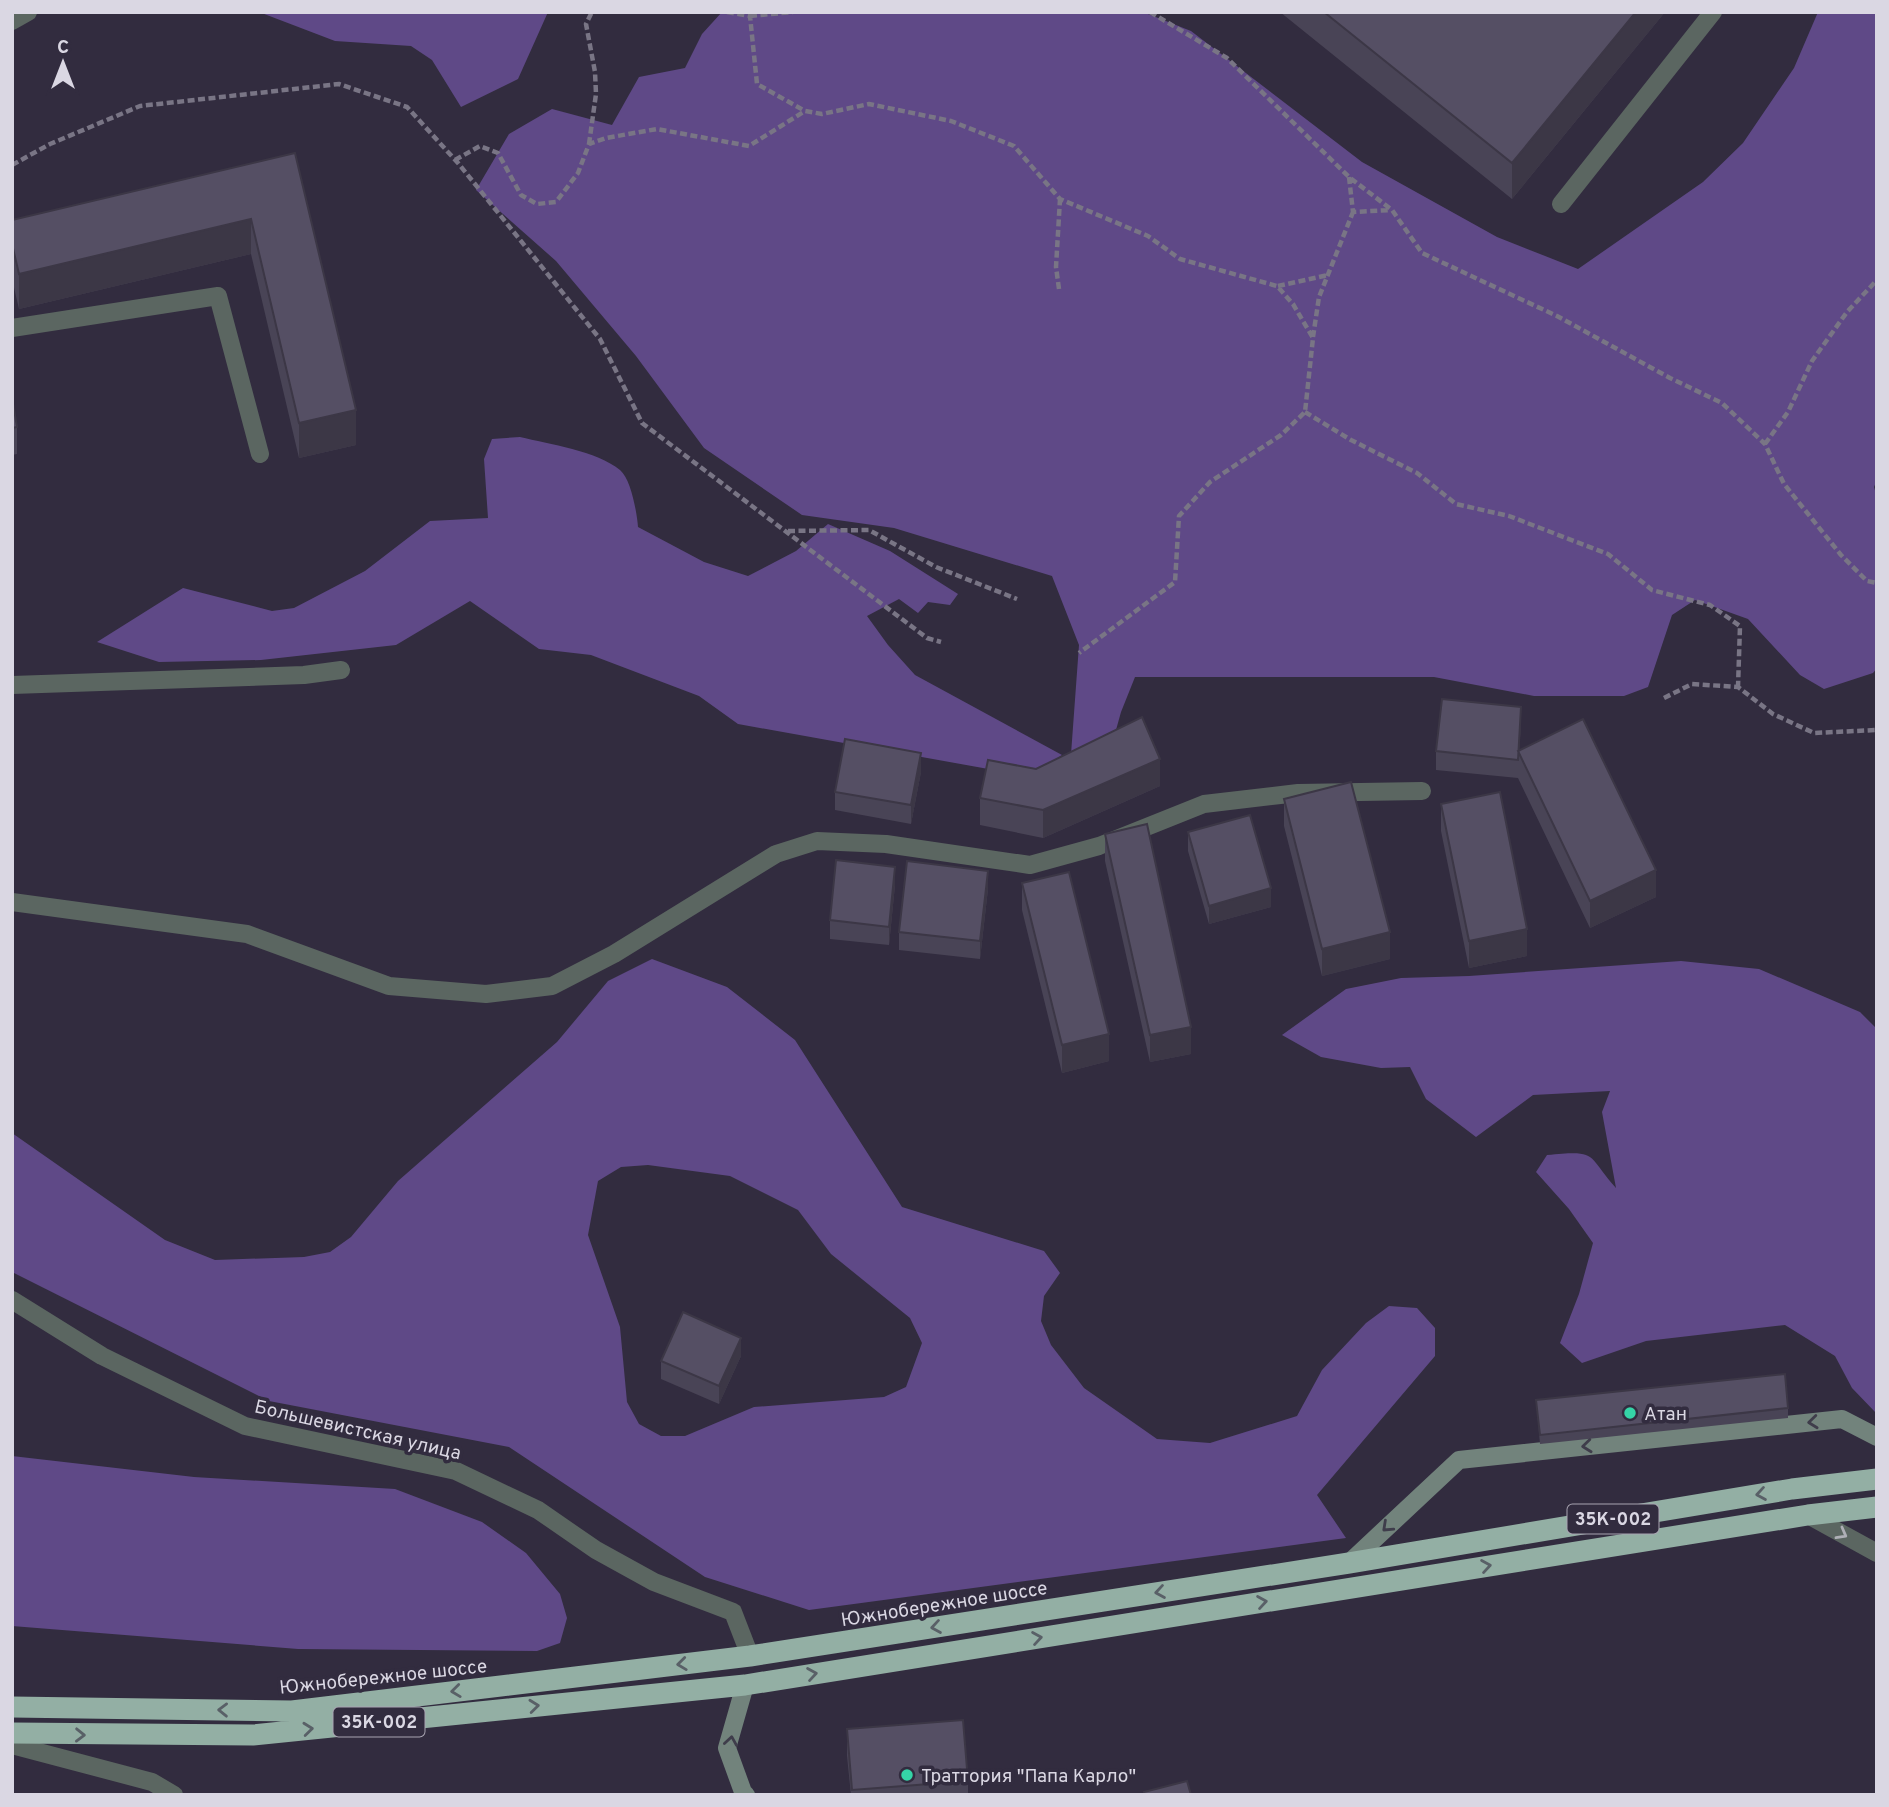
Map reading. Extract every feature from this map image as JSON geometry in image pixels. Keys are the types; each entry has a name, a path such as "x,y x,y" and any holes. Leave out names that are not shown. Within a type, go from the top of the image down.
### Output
{"highway":[{"name":"Южнобережное шоссе","path":"12,1707 292,1711 750,1656 1349,1563 1792,1489 1877,1479"},
{"path":"750,1656 745,1685 1808,1515 1877,1507"},
{"name":"35К-002","path":"12,1733 253,1735 745,1685"}],"street":[{"path":"12,21 28,12"},
{"path":"1561,204 1713,12"},
{"path":"12,328 218,296 260,454"},
{"path":"12,685 304,676 341,670"},
{"path":"12,902 247,934 389,986 486,994 552,986 614,954 776,854 817,841 886,844 1030,865 1099,846 1204,804 1298,793 1422,791"},
{"name":"Большевистская улица","path":"12,1300 102,1356 245,1426 456,1471 538,1510 596,1550 654,1582 733,1612 750,1656"},
{"path":"1349,1563 1459,1460 1842,1419 1877,1437"},
{"path":"1808,1515 1877,1553"},
{"path":"745,1685 727,1748 746,1795"},
{"path":"12,1745 152,1782 174,1795"}],"path":[{"path":"455,160 480,146 498,153 521,195 537,204 556,202 579,173 589,144 596,94 595,72 586,24 592,12"},
{"path":"727,12 750,16 793,12"},
{"path":"1150,12 1227,58 1349,177 1392,210 1422,253 1557,316 1722,403 1765,444 1784,484 1833,545 1867,580 1877,583"},
{"path":"750,16 757,84 805,111 822,114 869,104 951,121 1014,146 1060,199 1148,236 1180,260 1277,286 1328,275"},
{"path":"12,166 50,145 140,106 339,83 407,107 455,160 600,339 642,423 928,638 941,642"},
{"path":"589,144 606,138 657,129 749,146 805,111"},
{"path":"1079,653 1175,582 1179,516 1210,482 1282,435 1305,412 1319,296 1353,212 1349,177"},
{"path":"1059,289 1056,267 1060,199"},
{"path":"1353,212 1392,210"},
{"path":"1765,444 1788,412 1812,361 1847,312 1877,280"},
{"path":"1277,286 1293,304 1313,338"},
{"path":"1305,412 1351,440 1417,473 1456,504 1508,516 1608,554 1653,590 1710,605 1740,626 1738,687"},
{"path":"787,531 869,530 936,567 1017,599"},
{"path":"1664,698 1692,684 1738,687 1773,714 1814,733 1877,730"}],"shaded area":[{"path":"259,12 548,12 518,79 461,107 432,60 411,46 335,41"},
{"path":"722,12 1143,12 1191,31 1362,162 1497,237 1578,269 1703,182 1743,143 1794,68 1818,12 1877,12 1877,480 1874,487 1877,497 1877,668 1873,673 1824,689 1800,675 1748,619 1695,600 1672,615 1648,687 1624,696 1534,696 1434,677 1135,677 1111,748 1070,768 1079,645 1052,576 894,528 802,515 704,448 636,356 556,261 476,190 509,134 552,109 612,125 639,77 685,68 702,34"},
{"path":"520,437 572,449 610,463 624,474 635,505 638,527 704,562 748,576 796,551 828,524 890,551 958,594 950,605 928,602 918,613 899,599 867,616 888,645 915,675 1062,755 1037,773 994,770 738,724 699,696 591,655 539,649 470,601 396,645 261,660 159,662 97,642 183,588 272,611 294,608 365,571 430,521 488,518 484,459 492,439"},
{"path":"652,959 727,987 795,1040 902,1207 1044,1251 1060,1273 1044,1296 1041,1321 1051,1345 1084,1388 1157,1439 1210,1443 1297,1416 1322,1370 1366,1323 1389,1306 1417,1308 1435,1328 1435,1356 1317,1495 1346,1538 809,1610 705,1577 509,1447 269,1401 12,1272 12,1133 165,1240 215,1260 304,1257 330,1252 351,1237 398,1181 557,1042 608,981","holes":["648,1165 730,1176 798,1210 831,1254 910,1318 922,1343 906,1387 884,1397 754,1407 685,1436 661,1436 639,1424 627,1402 620,1327 588,1235 598,1181 621,1167"]},
{"path":"1681,961 1759,969 1860,1012 1877,1029 1877,1414 1852,1388 1835,1356 1785,1325 1646,1341 1582,1363 1560,1343 1579,1294 1593,1243 1569,1209 1536,1172 1547,1155 1584,1154 1595,1161 1616,1188 1602,1112 1610,1091 1533,1095 1476,1137 1426,1099 1410,1067 1381,1068 1321,1057 1282,1035 1346,989 1401,978 1469,976"},
{"path":"12,1456 194,1477 395,1489 482,1522 526,1553 560,1594 567,1618 560,1643 537,1651 298,1649 12,1626"}],"building":[{"path":"1324,12 1636,12 1512,163"},
{"path":"295,153 356,410 299,423 251,219 19,274 12,244 12,220"},
{"path":"12,398 17,427 12,428"},
{"path":"1442,699 1521,707 1518,760 1436,751"},
{"path":"1142,717 1160,759 1043,810 980,798 988,760 1036,769"},
{"path":"1583,719 1656,870 1590,901 1518,751"},
{"path":"845,739 921,753 911,805 835,792"},
{"path":"1351,782 1390,932 1322,949 1284,799"},
{"path":"1500,792 1527,929 1469,941 1441,804"},
{"path":"1250,815 1271,888 1209,906 1188,832"},
{"path":"1147,824 1191,1027 1150,1035 1105,834"},
{"path":"836,860 895,867 889,927 830,920"},
{"path":"907,861 988,871 980,941 899,932"},
{"path":"1069,872 1109,1034 1062,1045 1022,883"},
{"path":"683,1312 741,1338 719,1386 661,1361"},
{"path":"1785,1374 1788,1408 1540,1435 1536,1400"},
{"path":"963,1720 968,1781 852,1790 847,1729"},
{"path":"1187,1781 1191,1795 1145,1795 1144,1792"}],"place":[{"name":"Атан","path":"1630,1413"},
{"name":"Траттория \"Папа Карло\"","path":"907,1775"}]}
